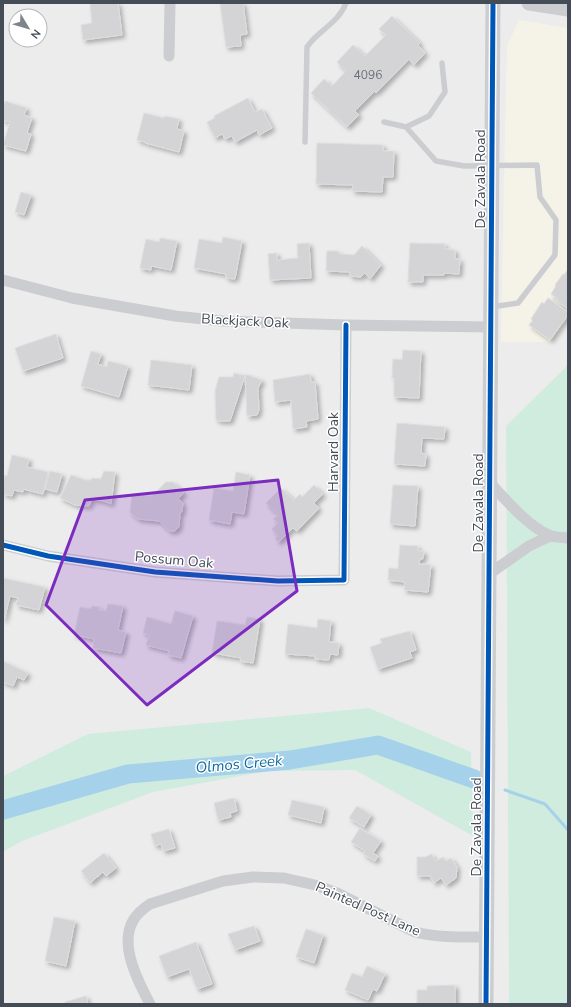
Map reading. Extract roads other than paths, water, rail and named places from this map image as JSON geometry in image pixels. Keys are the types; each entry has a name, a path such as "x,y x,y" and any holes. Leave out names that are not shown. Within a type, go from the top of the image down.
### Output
{"main road":[{"name":"De Zavala Road","path":"486,1004 493,3"},
{"path":"529,3 568,9"}],"street":[{"path":"169,56 170,3"},
{"name":"Blackjack Oak","path":"3,280 72,298 175,316 222,321 491,327"},
{"name":"Harvard Oak","path":"344,580 346,324"},
{"path":"490,483 514,509 531,524 550,536 568,538"},
{"path":"489,574 529,546 550,536"},
{"name":"Possum Oak","path":"3,545 48,556 155,572 278,581 344,580"},
{"name":"Painted Post Lane","path":"150,1004 134,974 130,955 128,940 134,919 150,904 223,881 269,877 300,881 337,893 415,932 426,935 447,937 487,937"}],"lane":[{"path":"305,142 307,48 312,39 336,20 346,3"},
{"path":"406,127 429,116 445,92 442,63"},
{"path":"384,122 406,127 436,161 464,166 537,166 540,197 556,220 555,255 518,303 491,307"}],"waterway":[{"name":"Olmos Creek","path":"3,810 128,774 290,760 378,745 474,779"},
{"name":"Olmos Creek","path":"505,790 545,804 568,830"}]}
